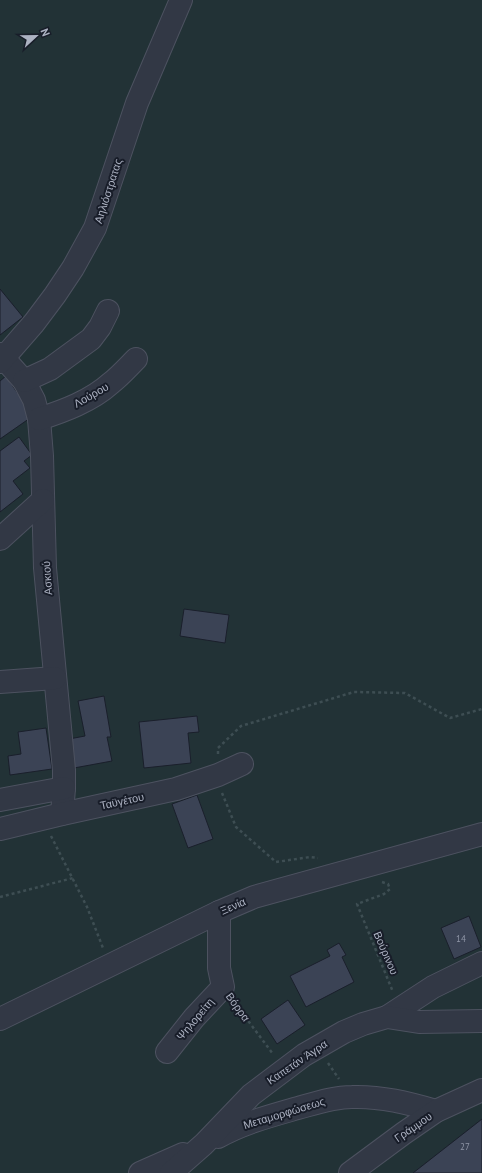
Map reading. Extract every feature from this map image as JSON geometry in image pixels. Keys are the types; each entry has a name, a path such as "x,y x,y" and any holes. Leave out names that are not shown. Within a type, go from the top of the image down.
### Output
{"street":[{"name":"Αηλιόστρατας","path":"1,358 34,323 55,295 73,268 95,228 138,103 181,0"},
{"path":"24,381 50,369 91,338 100,327 108,311"},
{"name":"Ασκιού","path":"1,358 24,381 34,400 38,419 42,456 45,568 64,770 64,788 52,816"},
{"name":"Λούρου","path":"38,419 57,413 95,396 112,383 136,359"},
{"path":"0,539 43,500"},
{"path":"0,682 55,678"},
{"name":"Ταϋγέτου","path":"0,829 176,789 218,775 242,764"},
{"path":"0,800 64,788"},
{"name":"Ξενία","path":"0,1019 218,912 254,897 343,871 482,834"},
{"name":"Βόρρα","path":"218,912 219,968 223,987"},
{"path":"394,1013 432,987 482,963"},
{"name":"Ψηλορείτη","path":"167,1052 194,1018 223,987"},
{"name":"Καπετάν Άγρα","path":"204,1144 251,1095 285,1069 317,1047 357,1027 394,1013 419,1022 482,1021"},
{"name":"Γράμμου","path":"350,1173 436,1111 482,1090"},
{"name":"Μεταμορφώσεως","path":"140,1173 204,1144 230,1130 266,1117 321,1101 351,1096 403,1102 436,1111"},
{"path":"171,1173 204,1144"}],"path":[{"path":"343,871 337,859 310,858 276,862 236,827 223,797 218,775 218,748 241,726 354,692 405,692 450,718 482,710"},
{"path":"52,816 73,878 88,907 109,965"},
{"path":"0,897 73,878"},
{"name":"Βούρινου","path":"378,879 382,883 388,884 390,889 384,894 357,904 394,1013"},
{"name":"Βόρρα","path":"223,987 285,1069"},
{"path":"317,1047 351,1096"}],"shaded area":[{"path":"0,0 482,0 482,1173 0,1173"}],"building":[{"path":"0,289 23,317 0,335"},
{"path":"6,376 33,416 0,439 0,381"},
{"path":"19,437 32,455 24,461 30,468 13,481 23,494 0,512 0,451"},
{"path":"184,609 229,615 225,643 180,636"},
{"path":"104,696 111,737 107,737 112,761 74,768 69,739 85,736 78,701"},
{"path":"197,716 199,732 188,733 191,763 144,768 139,722"},
{"path":"46,728 52,769 10,775 8,756 21,754 18,732"},
{"path":"197,795 213,839 188,848 172,804"},
{"path":"469,916 481,947 454,959 441,928"},
{"path":"339,943 346,955 342,957 354,982 306,1007 290,976 330,956 327,950"},
{"path":"288,1000 305,1025 277,1044 261,1019"},
{"path":"482,1119 482,1173 413,1173"}]}
